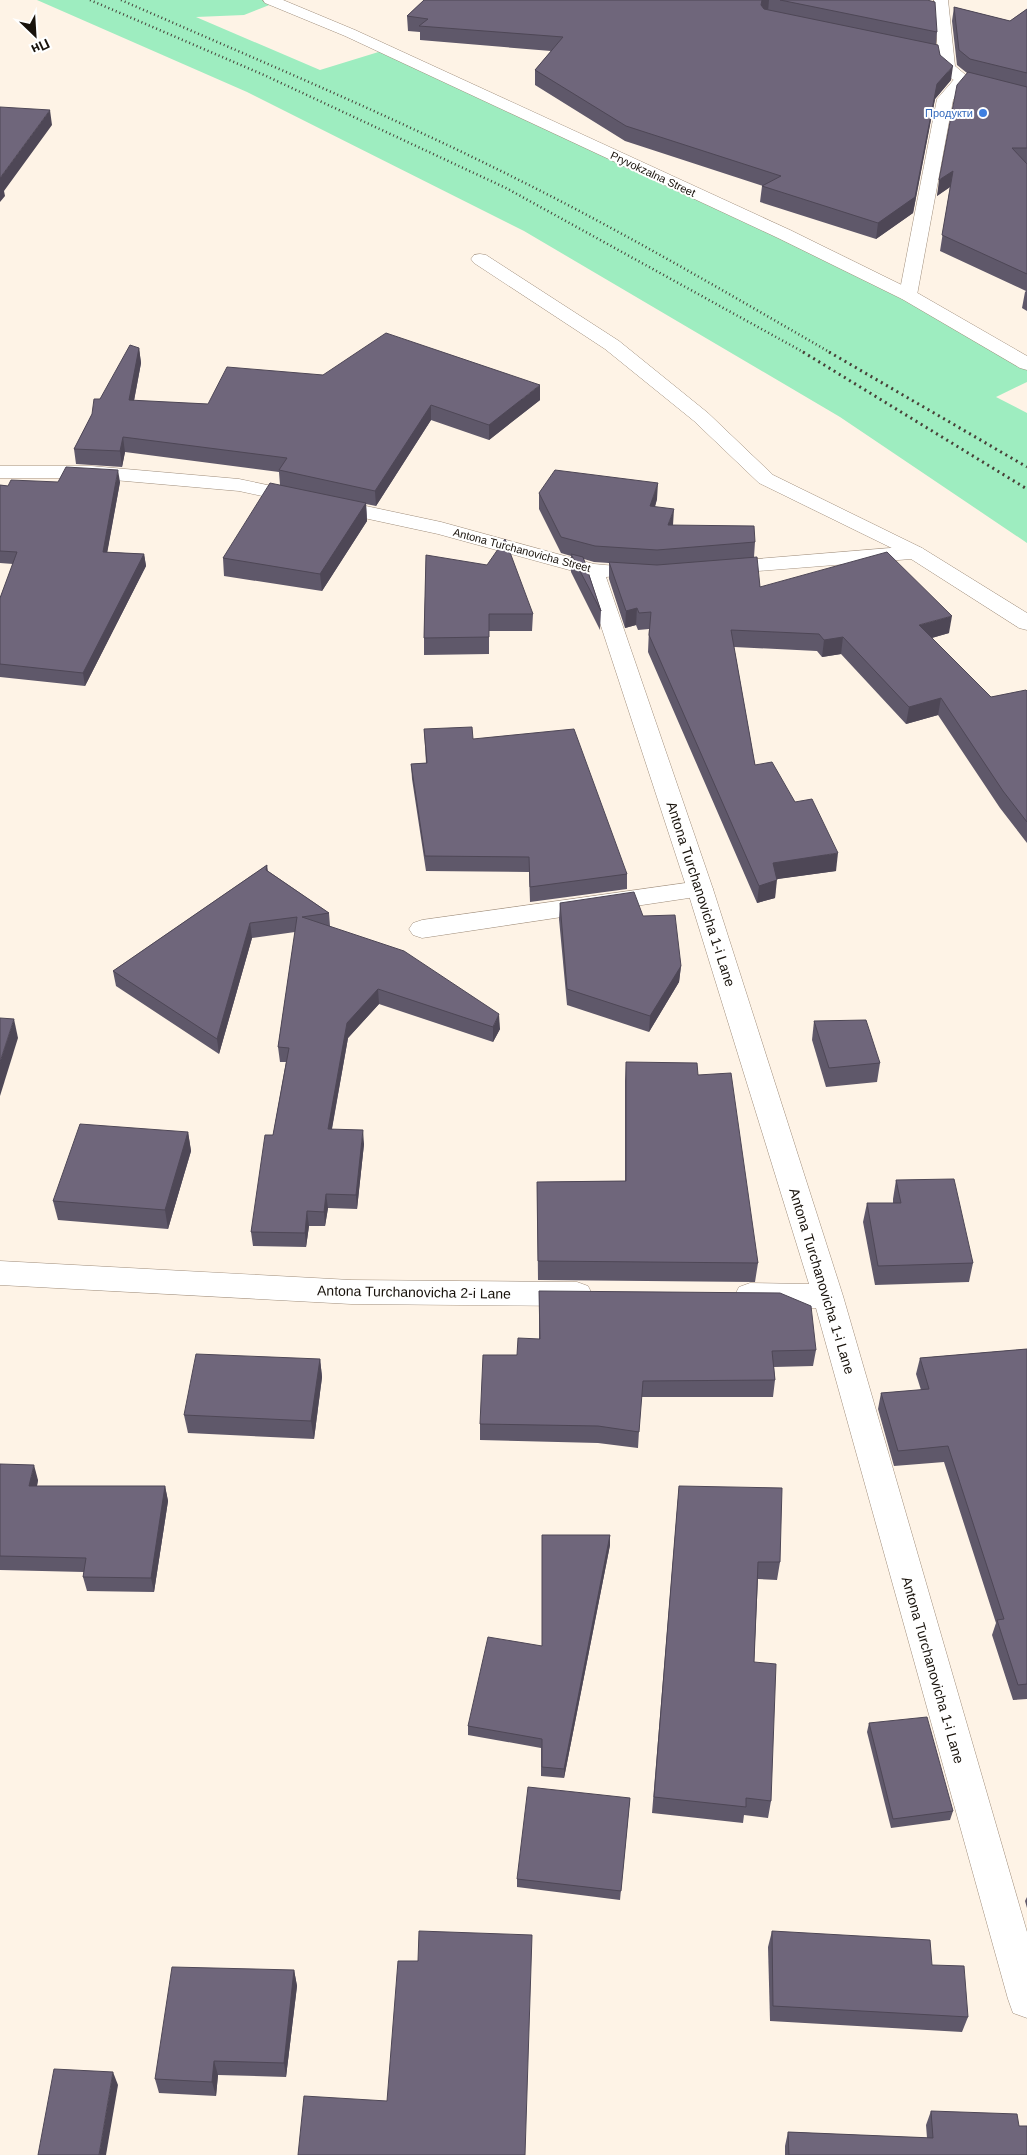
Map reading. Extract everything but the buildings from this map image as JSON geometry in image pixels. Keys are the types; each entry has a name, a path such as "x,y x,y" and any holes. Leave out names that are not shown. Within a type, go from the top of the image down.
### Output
{"street":[{"name":"Pryvokzalna Street","path":"270,0 350,33 767,226 908,295 1027,364"},
{"path":"941,0 947,68 962,79 1027,96"},
{"path":"927,51 946,55"},
{"path":"908,295 945,99 962,79"},
{"path":"480,259 612,345 701,417 766,479 915,552 1027,622"},
{"name":"Antona Turchanovicha Street","path":"0,472 91,472 239,485 441,528 593,570 629,572"},
{"path":"704,570 915,552"},
{"name":"Antona Turchanovicha 1-i Lane","path":"593,570 700,889 828,1296 1027,1999"},
{"path":"422,929 700,889"},
{"name":"Antona Turchanovicha 2-i Lane","path":"0,1273 351,1292 600,1294"},
{"path":"719,1295 828,1296"}],"green space":[{"path":"37,0 270,0 277,2 244,15 196,17 320,70 385,50 784,234 1027,364 1027,382 996,397 1027,413 1027,543 840,417 524,231 247,92"}],"railway":[{"path":"90,0 264,75 506,188 805,353"},
{"path":"121,0 372,110 521,181 639,243 831,353"},
{"path":"803,352 1027,489"},
{"path":"829,352 1027,467"}],"place":[{"name":"Продукти","path":"983,113"}]}
